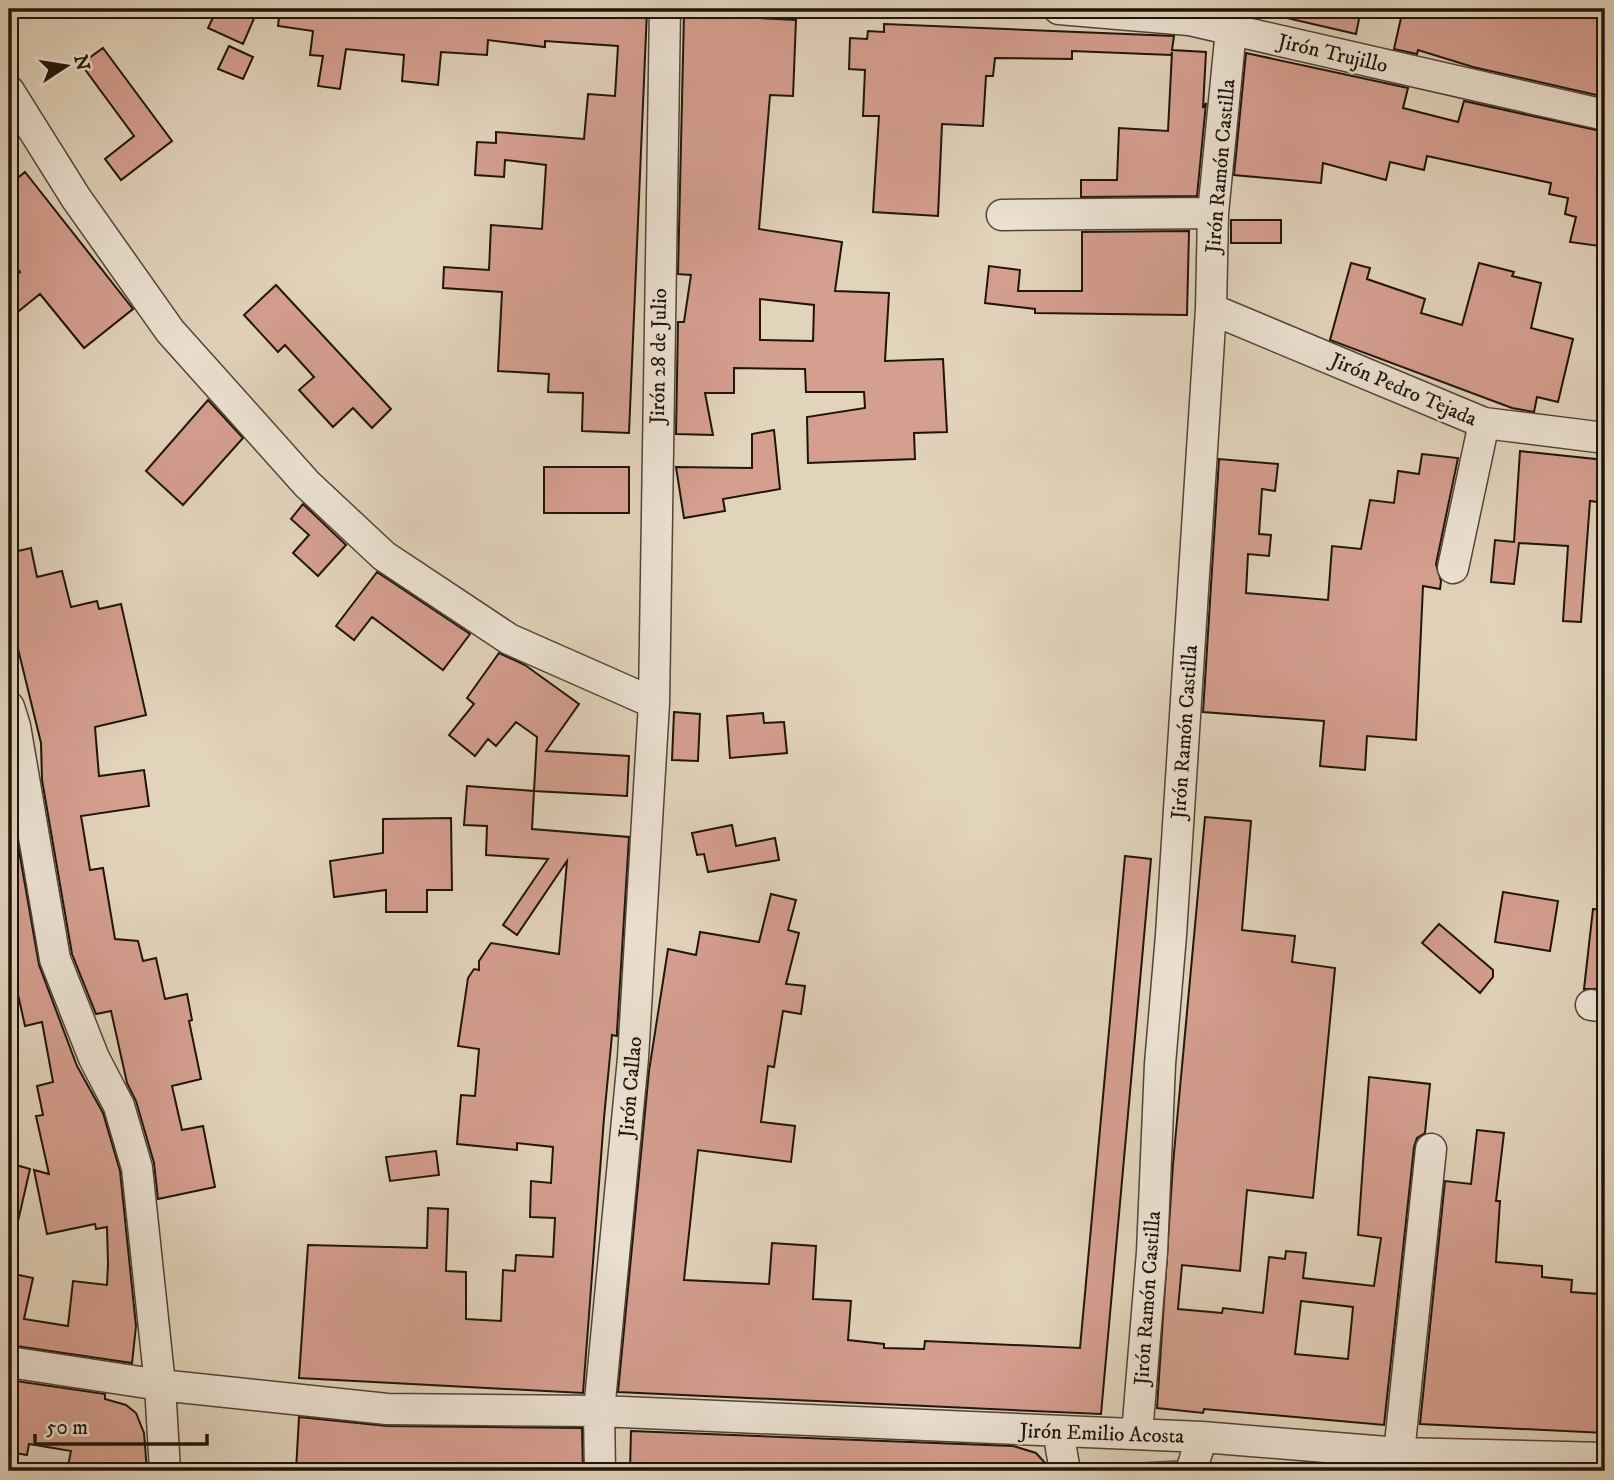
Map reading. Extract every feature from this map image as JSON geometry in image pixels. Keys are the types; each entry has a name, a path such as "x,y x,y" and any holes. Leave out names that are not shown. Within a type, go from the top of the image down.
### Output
{"street":[{"name":"Jirón 28 de Julio","path":"654,703 665,9"},
{"name":"Jirón Trujillo","path":"1059,9 1188,20 1605,115"},
{"name":"Jirón Ramón Castilla","path":"1137,1434 1152,1252 1160,1064 1171,935 1211,309 1213,213 1231,30"},
{"path":"9,91 76,198 170,331 307,484 384,556 509,639 654,703"},
{"path":"1002,215 1213,213"},
{"name":"Jirón Pedro Tejada","path":"1211,309 1484,423 1605,438"},
{"path":"1452,568 1484,423"},
{"name":"Jirón Callao","path":"600,1471 599,1411 633,1058 654,703"},
{"path":"11,720 55,960 94,1058 119,1106 137,1168 160,1385 165,1471"},
{"path":"1399,1453 1431,1149"},
{"name":"Jirón Emilio Acosta","path":"9,1362 160,1385 387,1409 599,1411 1202,1437 1399,1453 1605,1458"},
{"path":"1058,1431 1065,1471"},
{"path":"1191,1471 1202,1437"}],"green space":[{"path":"1176,1461 1174,1471 1088,1471 1088,1466"}],"building":[{"path":"217,9 258,9 243,44 208,28"},
{"path":"280,9 647,10 629,433 582,431 583,393 548,392 549,374 498,371 502,292 443,288 444,267 489,270 491,225 542,229 546,165 505,160 504,177 475,175 477,142 496,143 496,132 584,139 588,94 615,96 618,46 545,41 545,47 488,40 487,55 441,52 438,85 402,81 404,55 346,49 340,89 318,86 323,56 310,55 313,31 278,26"},
{"path":"1278,9 1361,9 1356,34 1278,16"},
{"path":"1403,9 1605,9 1605,97 1473,67 1418,50 1417,54 1394,49"},
{"path":"684,14 796,20 793,96 770,95 759,229 842,242 835,291 889,293 885,361 943,359 947,432 914,433 915,459 808,463 807,417 865,408 864,392 806,392 805,369 734,368 734,393 705,393 713,435 676,434 678,322 684,322 691,275 678,274","holes":["760,299 814,305 813,341 760,340"]},
{"path":"884,24 1174,36 1172,50 1206,52 1203,108 1206,103 1197,196 1081,197 1081,180 1117,180 1119,128 1168,131 1172,52 1171,55 1072,51 1072,59 995,58 993,76 986,76 983,126 942,124 938,216 873,212 879,116 863,116 865,70 849,69 850,38 867,39 868,31 884,32"},
{"path":"229,46 253,57 243,79 218,69"},
{"path":"103,48 172,141 121,180 105,159 134,136 81,64"},
{"path":"1246,53 1408,88 1403,108 1458,122 1464,101 1605,132 1605,212 1599,246 1570,242 1576,217 1565,214 1568,198 1549,194 1551,183 1427,156 1424,170 1390,162 1386,180 1323,163 1321,183 1234,175"},
{"path":"25,172 133,309 84,348 40,294 9,319 9,281 20,272 9,258 9,185"},
{"path":"1231,220 1281,220 1281,243 1231,243"},
{"path":"1189,231 1187,315 1035,313 1035,309 985,303 989,266 1020,270 1018,291 1082,291 1082,232"},
{"path":"1351,263 1370,268 1367,279 1425,299 1421,313 1462,325 1479,263 1514,272 1512,276 1541,283 1531,328 1573,339 1558,402 1537,397 1534,412 1512,408 1330,340"},
{"path":"276,285 391,409 372,428 353,408 333,427 299,390 314,377 285,345 278,352 244,315"},
{"path":"208,400 243,438 183,505 146,471"},
{"path":"774,430 780,489 723,499 725,511 684,518 676,467 752,468 752,434"},
{"path":"1520,451 1605,460 1605,503 1590,501 1581,622 1563,621 1568,546 1519,543 1514,584 1491,582 1495,540 1514,542"},
{"path":"1422,454 1458,458 1436,564 1441,581 1440,589 1423,586 1416,740 1367,736 1365,770 1320,766 1324,721 1203,712 1219,459 1278,464 1275,491 1262,489 1259,534 1271,535 1269,556 1248,554 1246,593 1328,600 1332,546 1361,549 1370,500 1394,503 1398,471 1419,474"},
{"path":"544,467 629,467 629,513 544,513"},
{"path":"303,504 346,545 318,576 293,553 309,535 291,519"},
{"path":"31,548 37,577 62,571 71,607 97,601 99,609 121,604 146,715 95,727 99,776 144,770 149,806 81,816 90,870 103,868 115,939 138,941 143,961 156,958 165,999 187,994 192,1020 189,1021 201,1079 172,1086 182,1130 203,1126 215,1187 158,1199 154,1163 136,1101 127,1083 111,1011 96,1014 72,954 42,780 41,743 9,612 9,553"},
{"path":"377,572 470,634 443,670 372,617 354,640 336,626"},
{"path":"499,653 525,665 579,704 546,751 629,756 627,796 534,791 537,737 516,722 496,746 488,739 475,756 449,735 474,704 467,698"},
{"path":"674,712 700,714 698,761 672,760"},
{"path":"763,713 764,723 784,722 787,753 730,758 727,716"},
{"path":"467,786 534,791 532,829 629,837 617,1036 612,1035 604,1118 583,1393 299,1378 308,1245 427,1248 428,1208 448,1209 446,1271 466,1272 466,1319 501,1321 503,1270 515,1271 516,1255 553,1257 555,1218 530,1217 531,1181 551,1183 553,1147 517,1143 517,1150 457,1144 461,1095 475,1096 479,1049 458,1046 468,978 474,969 479,970 479,961 491,943 559,954 567,861 517,935 503,925 548,859 486,855 487,826 464,825"},
{"path":"9,793 39,965 77,1066 103,1113 120,1171 136,1326 132,1363 9,1345 9,1273 33,1278 24,1319 68,1326 73,1281 107,1285 108,1264 107,1227 96,1229 95,1224 47,1234 34,1170 49,1174 36,1116 43,1115 37,1086 53,1082 42,1022 25,1026 17,990 9,993"},
{"path":"1205,817 1251,821 1242,930 1295,936 1292,962 1335,968 1313,1198 1247,1190 1240,1271 1182,1265 1178,1309 1222,1313 1223,1308 1263,1313 1269,1257 1285,1259 1286,1251 1306,1253 1303,1278 1374,1286 1381,1238 1358,1235 1369,1077 1430,1084 1425,1133 1417,1138 1414,1147 1384,1425 1204,1409 1203,1413 1157,1408 1173,1164","holes":["1301,1301 1353,1307 1348,1359 1295,1354"]},
{"path":"451,818 452,890 427,890 427,912 386,912 386,890 334,897 330,861 383,853 383,819"},
{"path":"732,825 736,846 775,838 779,860 708,872 704,854 697,855 692,833"},
{"path":"1125,856 1151,859 1101,1414 618,1392 649,1071 668,949 696,955 700,932 759,942 771,894 796,900 788,930 799,933 786,984 805,986 801,1014 783,1011 774,1067 768,1066 761,1122 795,1126 791,1162 698,1150 684,1280 769,1284 772,1243 816,1246 813,1299 851,1301 848,1340 884,1344 884,1348 924,1349 925,1341 1080,1348"},
{"path":"1503,892 1558,901 1550,951 1495,942"},
{"path":"1593,909 1605,910 1605,989 1584,989"},
{"path":"1439,924 1493,970 1493,977 1480,993 1422,943"},
{"path":"1477,1130 1504,1133 1496,1201 1500,1201 1496,1262 1542,1266 1542,1277 1572,1280 1571,1292 1600,1294 1598,1319 1605,1320 1605,1433 1420,1424 1445,1181 1471,1184"},
{"path":"436,1151 439,1175 390,1181 386,1157"},
{"path":"9,1163 30,1169 16,1230 9,1229"},
{"path":"9,1380 105,1394 105,1399 126,1405 136,1413 144,1433 147,1471 67,1471 71,1451 29,1444 27,1455 9,1452"},
{"path":"299,1417 387,1426 582,1428 583,1471 296,1471"},
{"path":"631,1431 1013,1446 1036,1453 1046,1464 1047,1471 630,1471"}]}
